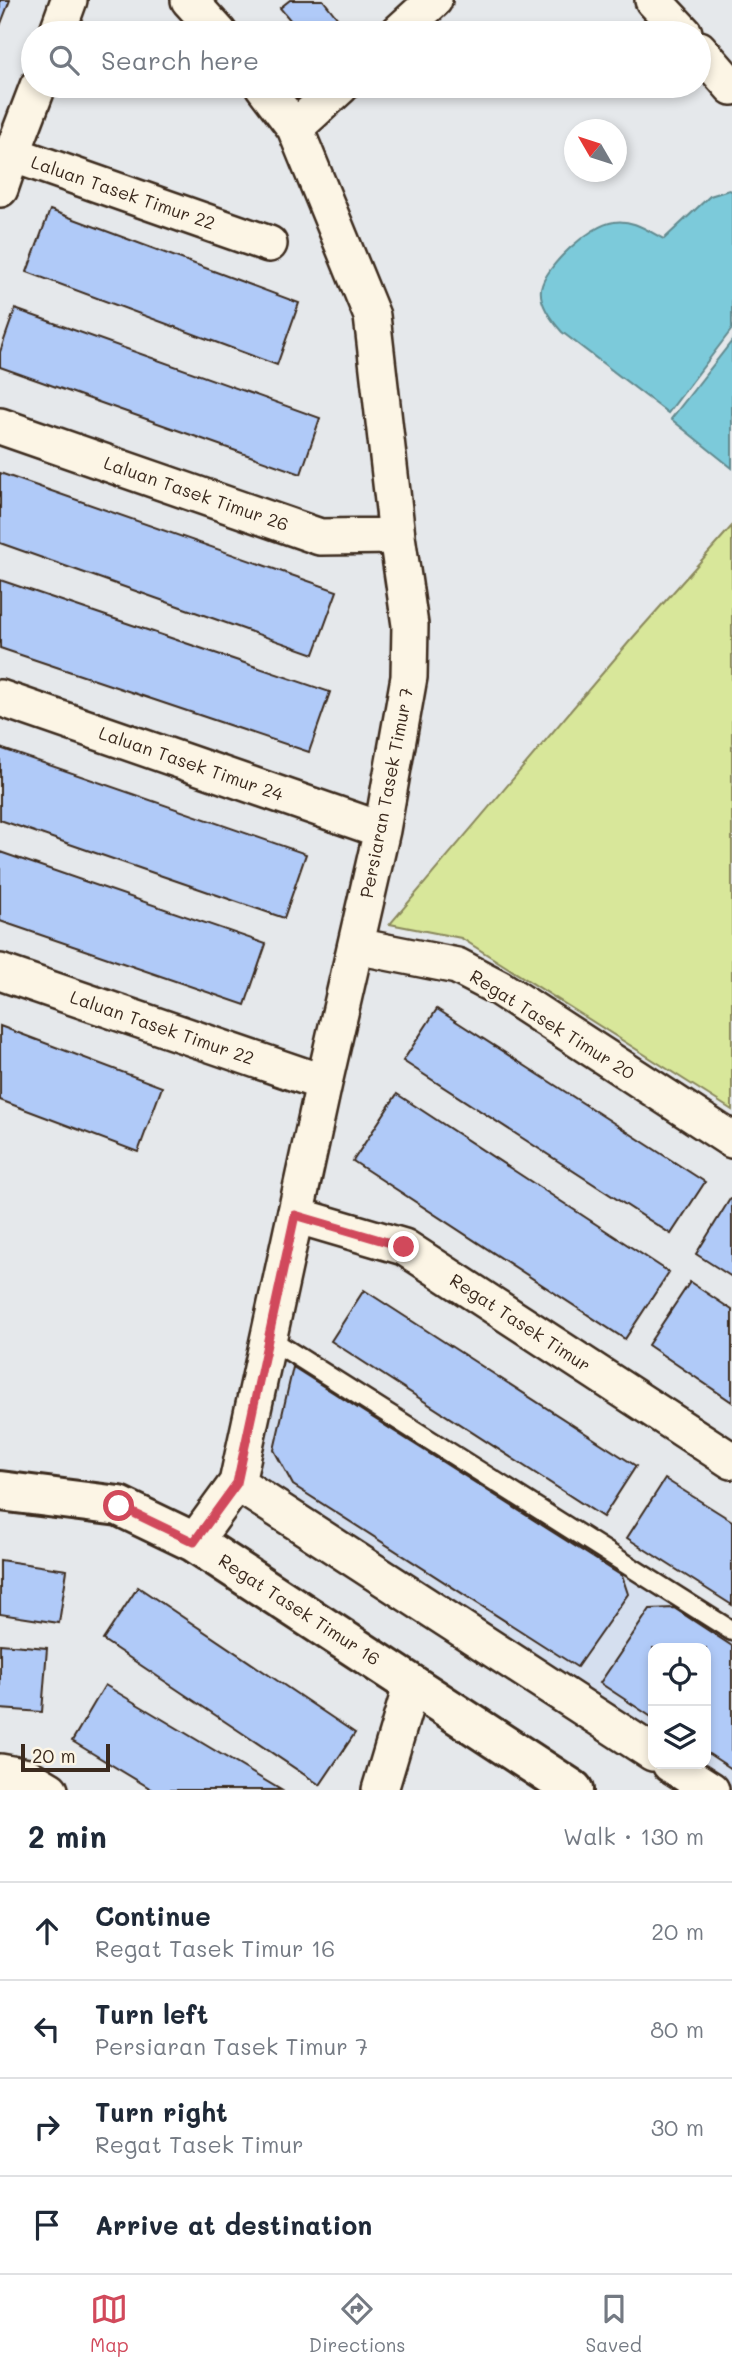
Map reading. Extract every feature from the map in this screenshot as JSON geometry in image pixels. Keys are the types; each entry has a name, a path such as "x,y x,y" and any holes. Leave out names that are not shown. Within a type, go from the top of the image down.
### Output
{"street":[{"path":"61,21 69,0"},
{"path":"189,0 208,21"},
{"path":"411,21 434,0"},
{"path":"653,0 673,21"},
{"path":"711,63 732,87"},
{"path":"12,154 33,98"},
{"name":"Persiaran Tasek Timur 7","path":"194,1542 237,1483 382,830 409,677 410,625 372,316 295,128 272,98"},
{"path":"295,128 328,98"},
{"name":"Laluan Tasek Timur 22","path":"0,189 12,154 269,244"},
{"name":"Laluan Tasek Timur 26","path":"0,426 320,537 397,536"},
{"name":"Laluan Tasek Timur 24","path":"0,698 382,830"},
{"name":"Regat Tasek Timur 20","path":"356,946 457,966 499,988 732,1140"},
{"name":"Laluan Tasek Timur 22","path":"0,972 324,1083"},
{"name":"Regat Tasek Timur","path":"295,1215 404,1247 732,1461"},
{"path":"237,1483 648,1750"},
{"name":"Regat Tasek Timur 16","path":"0,1492 119,1506 194,1542 573,1790"},
{"path":"380,1790 412,1684"},
{"path":"678,1769 711,1790"},
{"path":"0,1772 28,1777 50,1790"}],"lane":[{"path":"270,1339 732,1631"}],"shaded area":[{"path":"268,1337 732,1630 732,1790 706,1790 674,1769 711,1769 711,1643 648,1643 648,1752 233,1483"}],"green space":[{"path":"732,526 732,1110 461,938 390,924 629,642"}],"water":[{"path":"732,191 732,329 668,413 562,332 544,307 541,289 544,280 560,258 593,230 614,222 628,222 664,239 710,196"},
{"path":"732,341 732,468 671,419"}],"building":[{"path":"0,0 10,0 0,26"},
{"path":"290,0 323,0 338,19 291,21 280,8"},
{"path":"50,210 299,303 277,365 27,272"},
{"path":"15,309 320,418 301,474 0,367 0,352"},
{"path":"0,473 337,591 314,654 0,543"},
{"path":"0,580 330,692 309,752 0,648"},
{"path":"0,748 306,854 284,918 0,820"},
{"path":"0,852 266,944 245,1005 0,921"},
{"path":"437,1009 705,1182 671,1234 403,1061"},
{"path":"0,1026 162,1087 138,1152 0,1100"},
{"path":"397,1094 669,1272 625,1339 353,1161"},
{"path":"730,1199 732,1200 732,1277 696,1254"},
{"path":"690,1282 732,1310 732,1402 648,1345"},
{"path":"364,1290 636,1466 603,1517 331,1341"},
{"path":"293,1367 622,1576 628,1594 577,1667 293,1485 274,1450"},
{"path":"665,1479 732,1521 732,1605 627,1538"},
{"path":"0,1560 67,1570 59,1623 0,1614"},
{"path":"138,1587 355,1733 320,1785 103,1640"},
{"path":"674,1608 732,1646 732,1769 711,1755 711,1643 648,1643 648,1715 600,1683 650,1609"},
{"path":"0,1644 47,1648 42,1712 0,1709"},
{"path":"105,1685 281,1790 153,1790 72,1741"}],"route":[{"path":"119,1506 194,1542 237,1483 295,1215 404,1247"}]}
